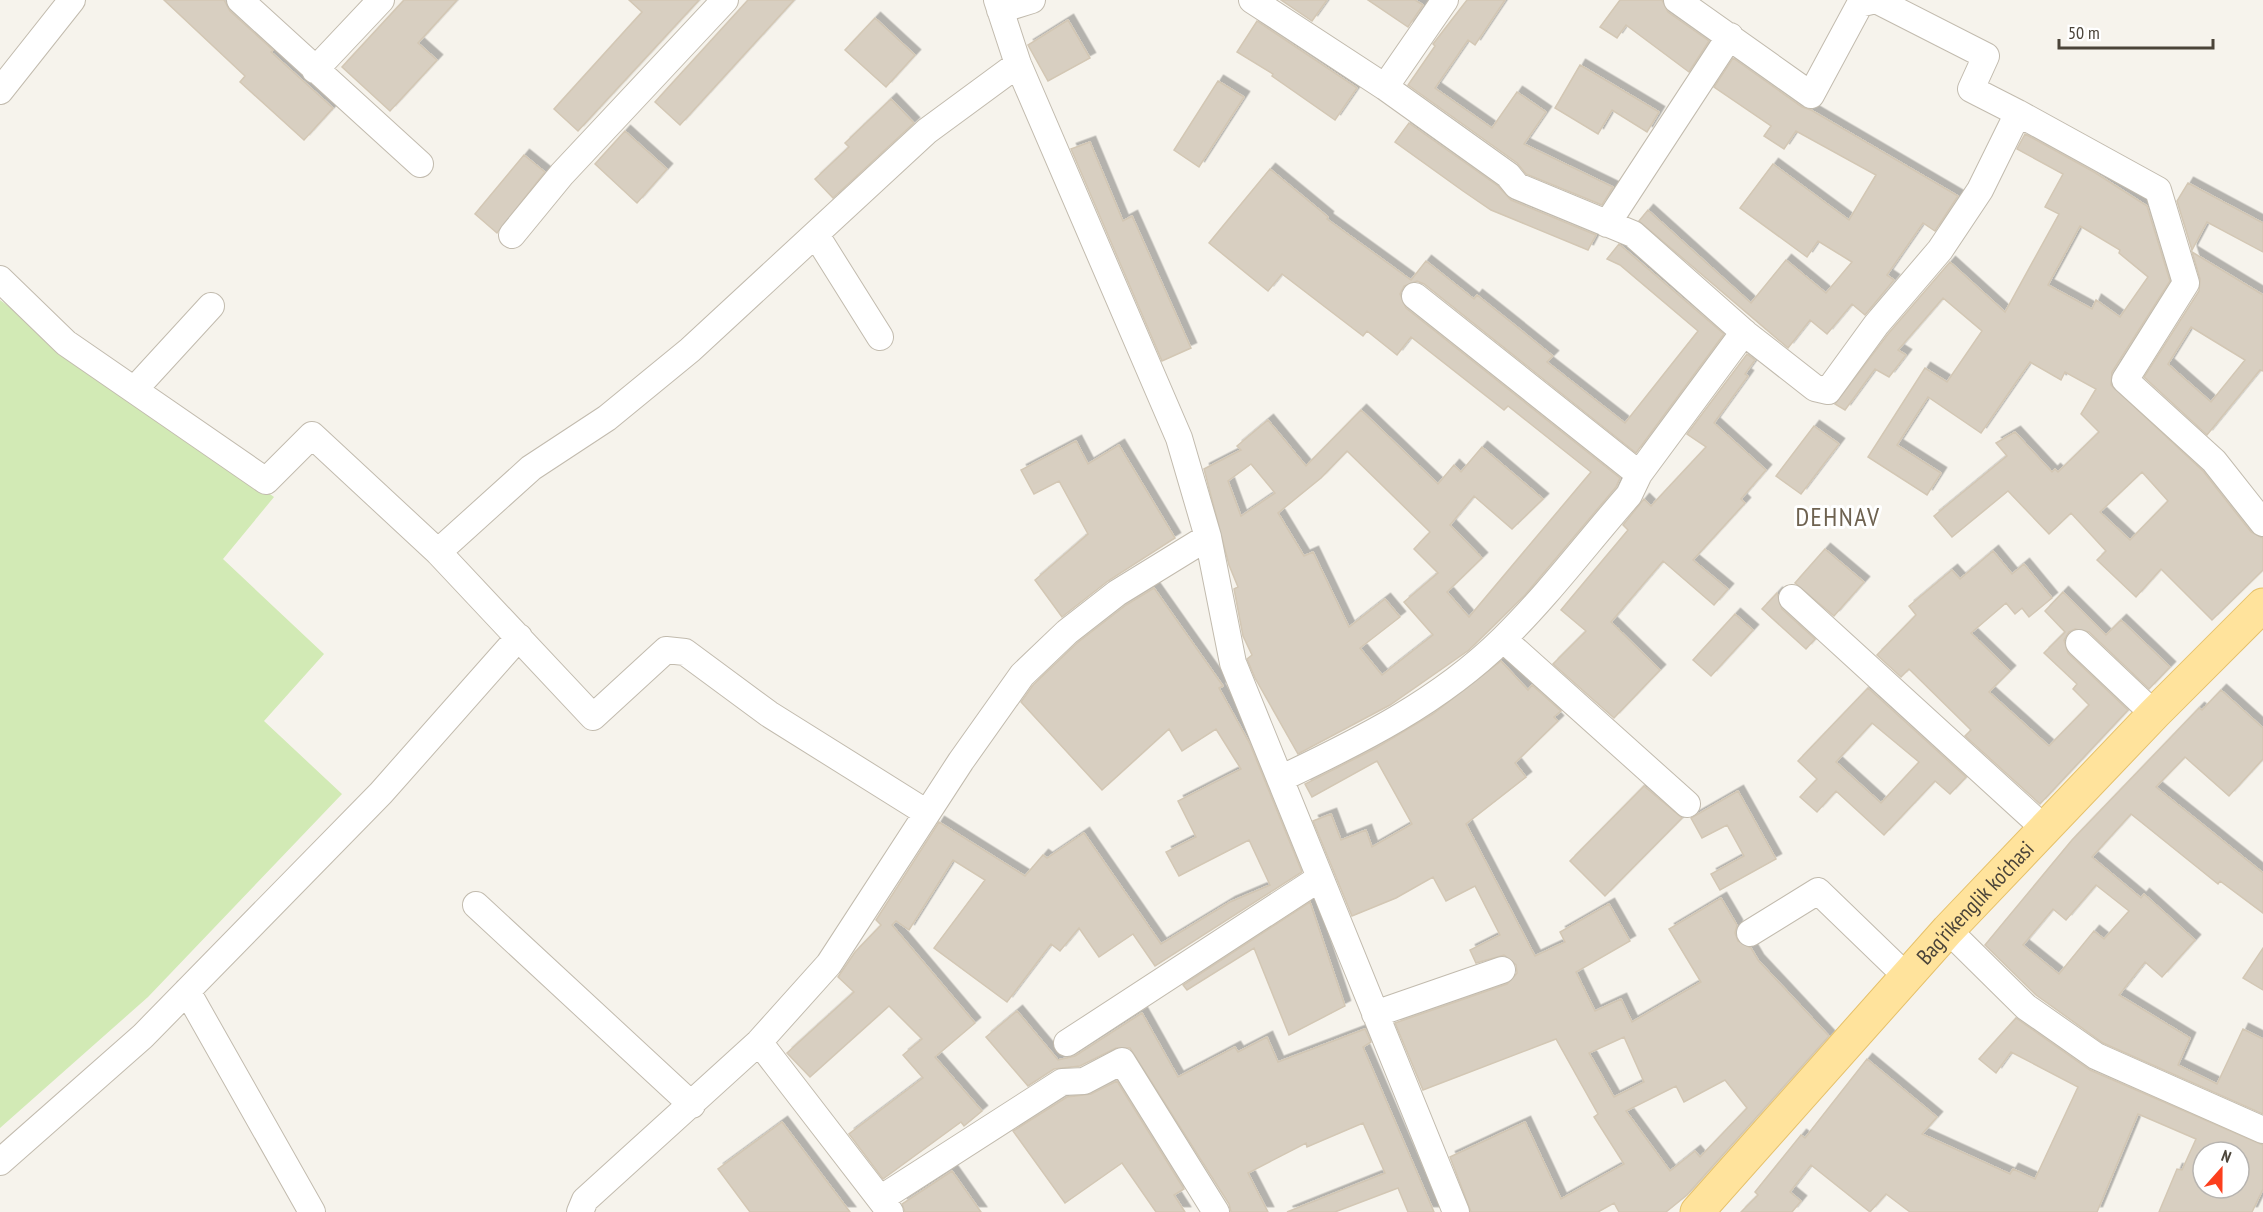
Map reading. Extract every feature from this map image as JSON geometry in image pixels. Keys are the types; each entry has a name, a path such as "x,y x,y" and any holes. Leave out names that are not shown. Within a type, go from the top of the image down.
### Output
{"main road":[{"name":"Bag'rikenglik ko'chasi","path":"1697,1212 1948,930 2154,714 2263,605"}],"street":[{"path":"0,91 72,0"},
{"path":"240,0 420,164"},
{"path":"315,70 381,0"},
{"path":"512,235 562,174 725,0"},
{"path":"1032,0 999,5 1018,64 1179,438 1208,537 1233,663 1456,1212"},
{"path":"1252,0 1385,87 1508,175 1517,186 1633,234 1744,332 1815,388 1828,391 1876,326 1940,250 1980,190 2018,113"},
{"path":"1385,87 1445,0"},
{"path":"1677,0 1811,95 1860,4 1876,0 1986,56 1971,89 2158,190 2186,283 2125,380 2214,461 2263,523"},
{"path":"1607,224 1730,36"},
{"path":"438,552 531,468 607,418 690,350 927,131 1018,64"},
{"path":"816,235 880,338"},
{"path":"0,279 66,343 266,481 312,435 438,552 593,717 666,650 685,652 769,714 927,813"},
{"path":"1415,296 1639,474"},
{"path":"134,390 211,306"},
{"path":"1280,779 1360,741 1438,694 1503,639 1629,495 1639,474 1744,332"},
{"path":"580,1212 585,1200 759,1042 829,964 927,813 1022,675 1067,632 1117,592 1208,537"},
{"path":"1792,598 2045,829"},
{"path":"0,1162 143,1036 381,793 519,637"},
{"path":"1503,639 1687,804"},
{"path":"2079,643 2154,714"},
{"path":"1067,1043 1320,878"},
{"path":"1750,933 1818,891 1907,977"},
{"path":"476,905 692,1105"},
{"path":"1948,930 2026,1007 2096,1056 2263,1130"},
{"path":"1375,1014 1502,970"},
{"path":"187,991 312,1212"},
{"path":"759,1042 885,1205 1062,1082 1084,1081 1122,1061 1216,1212"}],"green space":[{"path":"0,300 274,497 223,559 324,654 264,721 342,794 148,997 0,1128"}],"building":[{"path":"164,0 224,0 230,11 273,50 271,52 333,108 304,140 240,82 245,76"},
{"path":"404,0 457,0 418,43 437,60 390,111 342,67"},
{"path":"629,0 699,0 578,131 554,109 642,12"},
{"path":"748,0 794,0 680,125 655,102"},
{"path":"1281,0 1327,0 1312,21"},
{"path":"1368,0 1415,0 1423,5 1408,27"},
{"path":"1467,0 1505,0 1475,45 1468,40 1435,88 1492,128 1517,92 1546,112 1524,144 1613,187 1602,205 1526,174 1517,163 1408,85 1435,46 1433,44"},
{"path":"1620,0 1662,0 1668,12 1709,41 1689,72 1626,25 1617,38 1600,27"},
{"path":"875,18 915,55 886,87 845,50"},
{"path":"1068,20 1090,58 1048,81 1028,45"},
{"path":"1257,21 1357,88 1335,120 1272,76 1273,74 1237,52"},
{"path":"1733,58 1802,107 1811,110 1958,196 1935,231 1923,223 1887,275 1894,280 1865,315 1852,304 1827,334 1810,320 1788,348 1639,221 1648,210 1751,303 1786,260 1826,293 1852,262 1818,241 1807,257 1740,208 1773,164 1849,220 1876,175 1796,131 1784,149 1764,136 1771,126 1714,87"},
{"path":"1580,65 1659,112 1647,132 1612,110 1598,134 1555,108"},
{"path":"1218,81 1244,97 1199,167 1174,150"},
{"path":"891,99 914,123 833,198 815,179 849,147 845,143"},
{"path":"1409,123 1498,186 1511,200 1596,235 1588,250 1491,210 1463,191 1395,142"},
{"path":"625,131 667,169 637,203 595,164"},
{"path":"2025,134 2094,172 2147,206 2170,281 2112,372 2111,385 2203,471 2251,532 2263,538 2263,570 2212,620 2161,569 2136,597 2097,560 2106,551 2071,513 2049,534 2008,491 1952,537 1934,516 2007,456 1996,443 2015,432 2052,472 2055,469 2058,472 2099,432 2081,414 2096,389 2065,372 2061,380 2030,362 1981,433 1928,397 1897,445 1941,473 1927,495 1868,457 1925,368 1947,382 1982,331 1943,298 1898,350 1906,355 1889,377 1875,369 1845,410 1835,404 1888,334 1950,262 2005,312 2059,214 2045,207 2063,174 2017,149","holes":["2080,226 2120,250 2119,253 2148,277 2120,317 2096,300 2092,309 2048,285","2142,472 2168,501 2130,540 2100,512"]},
{"path":"1090,142 1123,221 1132,216 1191,348 1162,361 1071,149"},
{"path":"524,155 545,172 497,233 475,214"},
{"path":"1270,169 1328,217 1327,219 1411,280 1426,261 1474,299 1477,295 1553,356 1547,362 1625,423 1698,331 1620,265 1607,259 1619,244 1724,334 1636,453 1424,284 1417,281 1404,286 1400,294 1406,308 1620,478 1616,487 1525,595 1469,650 1390,705 1298,754 1255,678 1247,659 1252,655 1243,636 1234,589 1238,587 1229,565 1204,469 1241,450 1237,446 1268,420 1306,466 1361,410 1438,484 1454,465 1461,472 1482,447 1543,499 1512,529 1474,496 1450,525 1482,558 1447,592 1469,617 1591,472 1508,406 1504,410 1411,337 1397,355 1367,331 1363,336 1282,274 1268,291 1209,243","holes":["1347,451 1430,532 1414,549 1438,573 1404,602 1433,635 1382,675 1360,648 1400,617 1385,599 1349,627 1313,552 1304,556 1278,513 1321,478","1251,464 1275,493 1241,516 1228,481"]},
{"path":"2188,183 2263,223 2263,252 2207,222 2192,250 2177,201"},
{"path":"2192,252 2263,295 2263,371 2260,370 2207,435 2144,377 2199,291 2200,279","holes":["2191,327 2245,360 2211,402 2168,364"]},
{"path":"1747,354 1755,360 1745,374 1748,376 1714,423 1766,470 1741,499 1745,503 1693,560 1728,589 1714,605 1663,561 1611,622 1660,670 1614,718 1553,664 1586,631 1561,610 1628,530 1623,525 1644,499 1651,506 1706,447 1687,434"},
{"path":"1814,426 1839,444 1801,494 1776,476"},
{"path":"1076,441 1088,464 1119,445 1175,538 1108,581 1062,617 1035,580 1088,534 1059,481 1034,494 1021,470"},
{"path":"1825,549 1864,582 1834,616 1795,583"},
{"path":"1993,551 2012,574 2024,564 2052,598 2029,617 2022,608 2015,614 2006,603 1971,633 2010,671 1989,692 2049,746 2089,705 2073,689 2077,684 2044,653 2065,632 2045,611 2063,592 2106,635 2121,620 2170,667 2149,689 2089,632 2075,629 2069,632 2064,640 2068,653 2128,710 2040,804 1965,736 1971,730 1909,669 1901,677 1877,655 1916,615 1909,606 1952,570 1960,579"},
{"path":"1154,588 1223,686 1219,688 1250,744 1302,872 1155,966 1133,934 1099,957 1079,928 1060,951 1051,944 1007,1002 934,948 985,880 953,860 909,930 896,921 892,925 975,1023 935,1057 982,1111 964,1126 961,1122 883,1179 849,1134 923,1078 903,1055 922,1039 889,1006 810,1077 787,1053 854,992 838,977 855,952 881,925 876,920 939,822 1025,876 1043,855 1047,858 1084,833 1161,944 1230,902 1270,885 1249,840 1179,876 1166,852 1196,837 1178,801 1241,769 1216,729 1182,751 1169,729 1102,790 1021,702 1033,685 1077,643 1126,605"},
{"path":"1777,593 1782,609 1815,639 1806,649 1762,609"},
{"path":"1735,614 1753,630 1711,676 1693,660"},
{"path":"1501,661 1528,690 1532,685 1561,711 1554,717 1558,721 1515,763 1526,777 1466,824 1535,956 1565,942 1560,932 1609,904 1630,941 1576,972 1595,1011 1621,999 1632,1022 1701,982 1669,929 1721,898 1737,925 1735,933 1738,941 1751,948 1758,960 1829,1036 1687,1195 1666,1212 1619,1212 1614,1203 1598,1212 1471,1212 1450,1157 1525,1122 1561,1199 1624,1164 1594,1117 1598,1114 1556,1039 1423,1090 1395,1023 1507,984 1517,973 1516,965 1504,955 1476,963 1470,950 1500,935 1475,886 1446,901 1433,877 1396,898 1352,916 1313,821 1331,814 1341,840 1366,830 1372,847 1412,824 1377,761 1312,797 1305,784 1376,748 1433,714","holes":["1624,1037 1644,1082 1614,1097 1589,1053","1725,1080 1747,1108 1700,1157 1695,1151 1670,1171 1626,1111 1676,1086 1684,1102"]},
{"path":"1868,688 1966,777 1950,794 1935,781 1884,835 1836,791 1817,812 1800,797 1817,779 1798,761","holes":["1872,723 1919,762 1881,803 1836,762"]},
{"path":"2221,690 2263,728 2263,759 2229,796 2185,757 2156,787 2263,873 2263,913 2220,881 2218,884 2131,814 2092,857 2141,898 2144,894 2195,940 2162,977 2145,962 2119,995 2190,1038 2178,1065 2217,1084 2243,1029 2263,1039 2263,1114 2103,1043 2036,995 1985,945 2072,840 2199,708 2202,710","holes":["2096,885 2129,911 2104,939 2094,931 2059,974 2023,945 2053,909 2066,920"]},
{"path":"1644,786 1682,818 1605,896 1570,861"},
{"path":"1738,791 1776,859 1720,890 1711,874 1744,856 1727,825 1702,838 1691,818"},
{"path":"1310,902 1345,1006 1289,1035 1254,948 1187,990 1183,985"},
{"path":"2263,948 2263,990 2243,978"},
{"path":"1017,1011 1058,1060 1075,1056 1142,1013 1178,1077 1235,1047 1238,1052 1267,1037 1278,1062 1365,1029 1371,1042 1363,1047 1434,1212 1408,1212 1398,1188 1335,1212 1287,1212 1385,1173 1363,1123 1307,1147 1306,1143 1248,1173 1268,1212 1231,1212 1229,1204 1130,1048 1116,1048 1080,1066 1054,1069 1028,1086 986,1037"},
{"path":"2016,1018 2090,1070 2263,1145 2263,1189 2252,1212 2159,1212 2177,1169 2182,1170 2191,1150 2191,1200 2251,1200 2251,1140 2196,1140 2138,1114 2097,1212 1910,1212 1886,1194 1870,1212 1811,1165 1790,1192 1801,1201 1792,1212 1741,1212 1758,1195 1755,1192 1801,1135 1805,1138 1867,1059 1937,1117 1922,1134 2010,1174 2013,1169 2035,1179 2078,1087 2011,1052 1996,1073 1979,1059"},
{"path":"1117,1081 1184,1189 1174,1195 1185,1212 1156,1212 1122,1163 1065,1203 1013,1131 1067,1097 1091,1094"},
{"path":"782,1122 850,1212 750,1212 718,1169"},
{"path":"952,1171 981,1212 905,1212 902,1204"}],"district":[{"name":"DEHNAV","path":"1838,516"}]}
